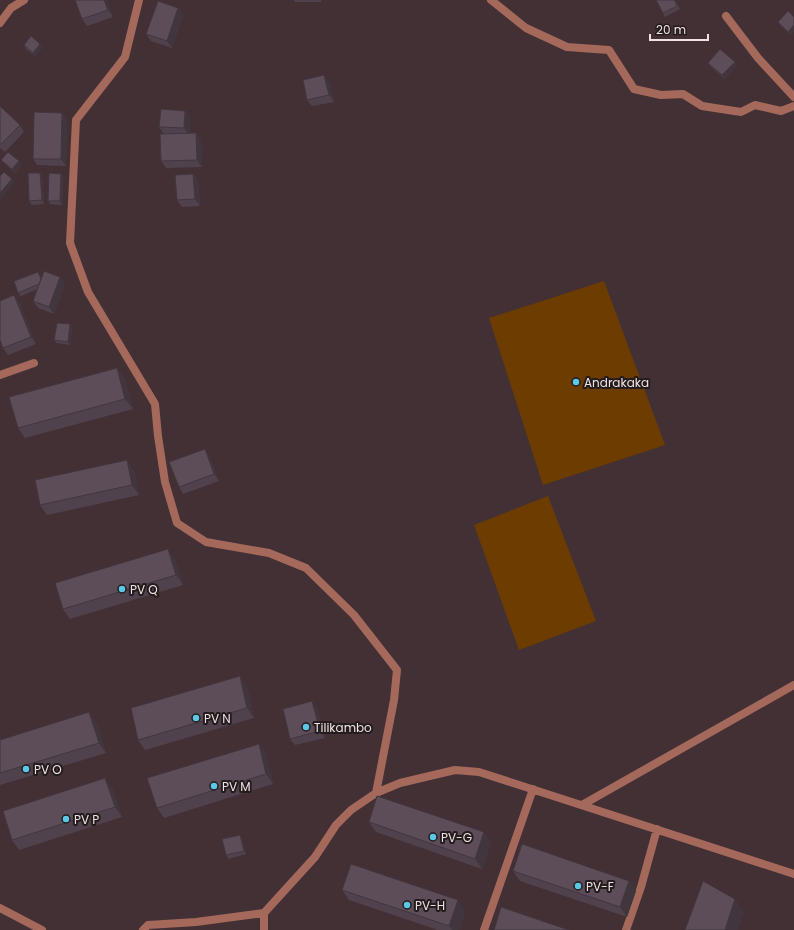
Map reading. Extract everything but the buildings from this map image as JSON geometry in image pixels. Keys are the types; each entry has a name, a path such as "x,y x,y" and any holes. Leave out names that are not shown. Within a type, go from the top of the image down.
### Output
{"street":[{"path":"0,24 11,8 24,0"},
{"path":"139,0 125,57 76,120 70,243 88,292 155,404 165,482 177,523 206,542 269,554 306,568 354,615 397,670 394,700 376,793"},
{"path":"491,0 526,28 567,47 609,50 634,89 662,95 683,94 702,106 741,112 755,105 781,112 794,106"},
{"path":"726,16 758,58 794,97"},
{"path":"0,375 34,363"},
{"path":"582,805 794,685"},
{"path":"143,930 148,925 196,922 264,913 315,856 336,825 351,810 376,793 400,783 455,770 478,772 794,874"},
{"path":"484,930 533,789"},
{"path":"626,930 641,887 657,829"},
{"path":"0,908 42,930"},
{"path":"264,913 264,930"}],"shaded area":[{"name":"Andrakaka","path":"604,281 665,445 543,485 489,318"},
{"path":"548,496 596,621 519,650 474,525"}],"place":[{"name":"Andrakaka","path":"576,382"},
{"name":"PV Q","path":"122,589"},
{"name":"PV N","path":"196,718"},
{"name":"Tilikambo","path":"306,727"},
{"name":"PV O","path":"26,769"},
{"name":"PV M","path":"214,786"},
{"name":"PV P","path":"66,819"},
{"name":"PV-G","path":"433,837"},
{"name":"PV-F","path":"578,886"},
{"name":"PV-H","path":"407,905"}]}
